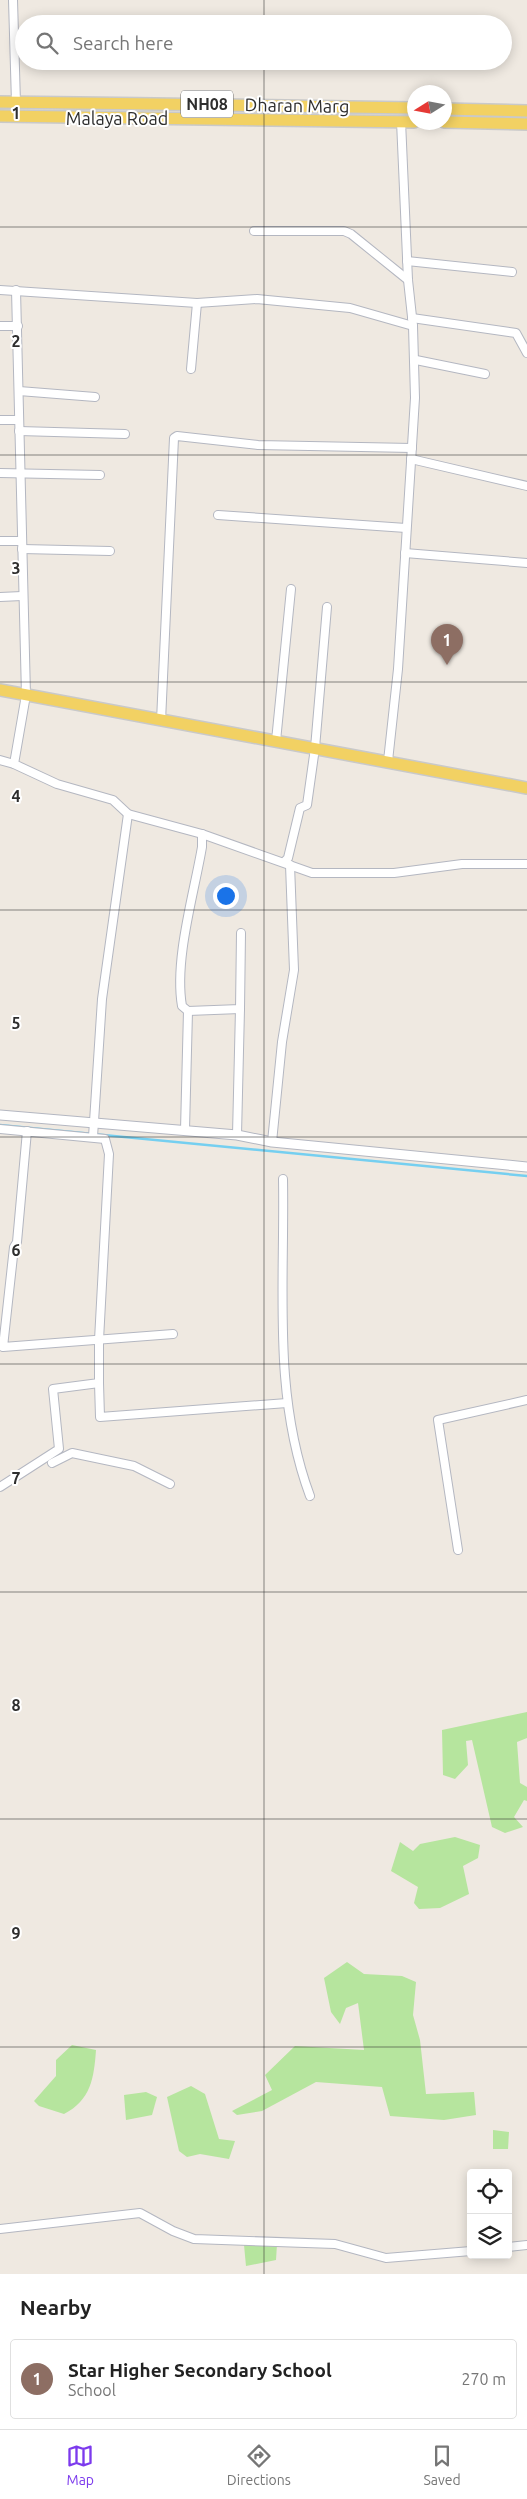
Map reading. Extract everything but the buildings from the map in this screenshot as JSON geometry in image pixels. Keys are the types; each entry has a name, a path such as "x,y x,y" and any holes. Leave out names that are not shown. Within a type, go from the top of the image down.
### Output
{"main road":[{"name":"Dharan Marg","path":"0,102 407,108"},
{"path":"372,107 372,121"},
{"path":"452,109 527,110"},
{"name":"Malaya Road","path":"0,116 407,121"},
{"path":"452,122 527,124"},
{"path":"0,690 161,721 388,760 527,788"}],"street":[{"path":"13,0 15,69"},
{"path":"15,70 16,103"},
{"path":"388,760 398,668 416,360 408,280 401,121"},
{"path":"254,231 344,232 351,234 408,280"},
{"path":"407,261 512,272"},
{"path":"0,290 197,303 258,299 350,308 413,326"},
{"path":"14,764 26,695 22,596 16,290"},
{"path":"191,370 197,303"},
{"path":"412,318 516,333 527,352"},
{"path":"0,326 18,326"},
{"path":"416,360 485,374"},
{"path":"19,391 95,397"},
{"path":"0,420 19,420"},
{"path":"18,432 125,434"},
{"path":"161,721 166,640 171,454 174,438 218,440 258,445 412,448"},
{"path":"411,459 527,486"},
{"path":"0,473 100,475"},
{"path":"218,515 406,528"},
{"path":"0,541 22,545 110,552"},
{"path":"405,552 527,563"},
{"path":"276,741 291,590"},
{"path":"0,597 22,596"},
{"path":"272,1142 282,1042 294,970 287,864 300,808 307,805 315,748 327,607"},
{"path":"0,760 14,764 57,784 113,800 128,814 202,834 312,873 394,873 462,864 527,864"},
{"path":"93,1137 102,999 128,814"},
{"path":"202,834 187,928 180,991 182,1006 188,1011 240,1009"},
{"path":"237,1135 241,933"},
{"path":"185,1130 188,1011"},
{"path":"0,1115 94,1126 185,1130 237,1135 272,1142 527,1167"},
{"path":"0,1129 104,1139 109,1154 99,1340 100,1417 287,1403"},
{"path":"27,1131 17,1242 14,1247 3,1348 173,1334"},
{"path":"284,1179 281,1341 287,1403 298,1465 310,1496"},
{"path":"0,1487 59,1449 54,1389 99,1383"},
{"path":"458,1550 438,1420 527,1400"},
{"path":"52,1463 72,1453 134,1466 170,1484"},
{"path":"0,2229 140,2213 173,2231 194,2239 335,2244 386,2258 467,2251"},
{"path":"512,2247 527,2245"}],"green space":[{"path":"527,1712 527,1738 517,1742 520,1783 527,1787 527,1801 524,1800 514,1817 523,1827 505,1833 492,1827 472,1740 466,1741 468,1765 455,1779 443,1775 442,1730"},
{"path":"455,1837 480,1845 478,1858 463,1866 469,1894 440,1908 419,1909 414,1903 418,1887 391,1871 400,1842 413,1851 420,1844"},
{"path":"347,1962 364,1974 402,1976 416,1982 413,2015 420,2040 426,2094 474,2092 476,2115 444,2120 390,2116 382,2087 316,2082 262,2111 237,2115 232,2111 272,2090 265,2075 295,2046 364,2050 358,2003 346,2008 340,2024 331,2012 324,1978"},
{"path":"72,2045 96,2050 95,2060 92,2079 85,2095 80,2102 64,2114 39,2106 34,2101 56,2076 56,2060"},
{"path":"191,2086 205,2094 219,2139 235,2141 229,2159 200,2154 187,2157 179,2151 167,2097"},
{"path":"146,2092 157,2097 152,2115 126,2120 124,2095"},
{"path":"493,2130 509,2132 508,2149 493,2149"},
{"path":"277,2244 276,2260 246,2266 244,2245"}],"waterway":[{"path":"0,1125 527,1176"}],"place":[{"name":"Star Higher Secondary School","path":"447,665"}]}
